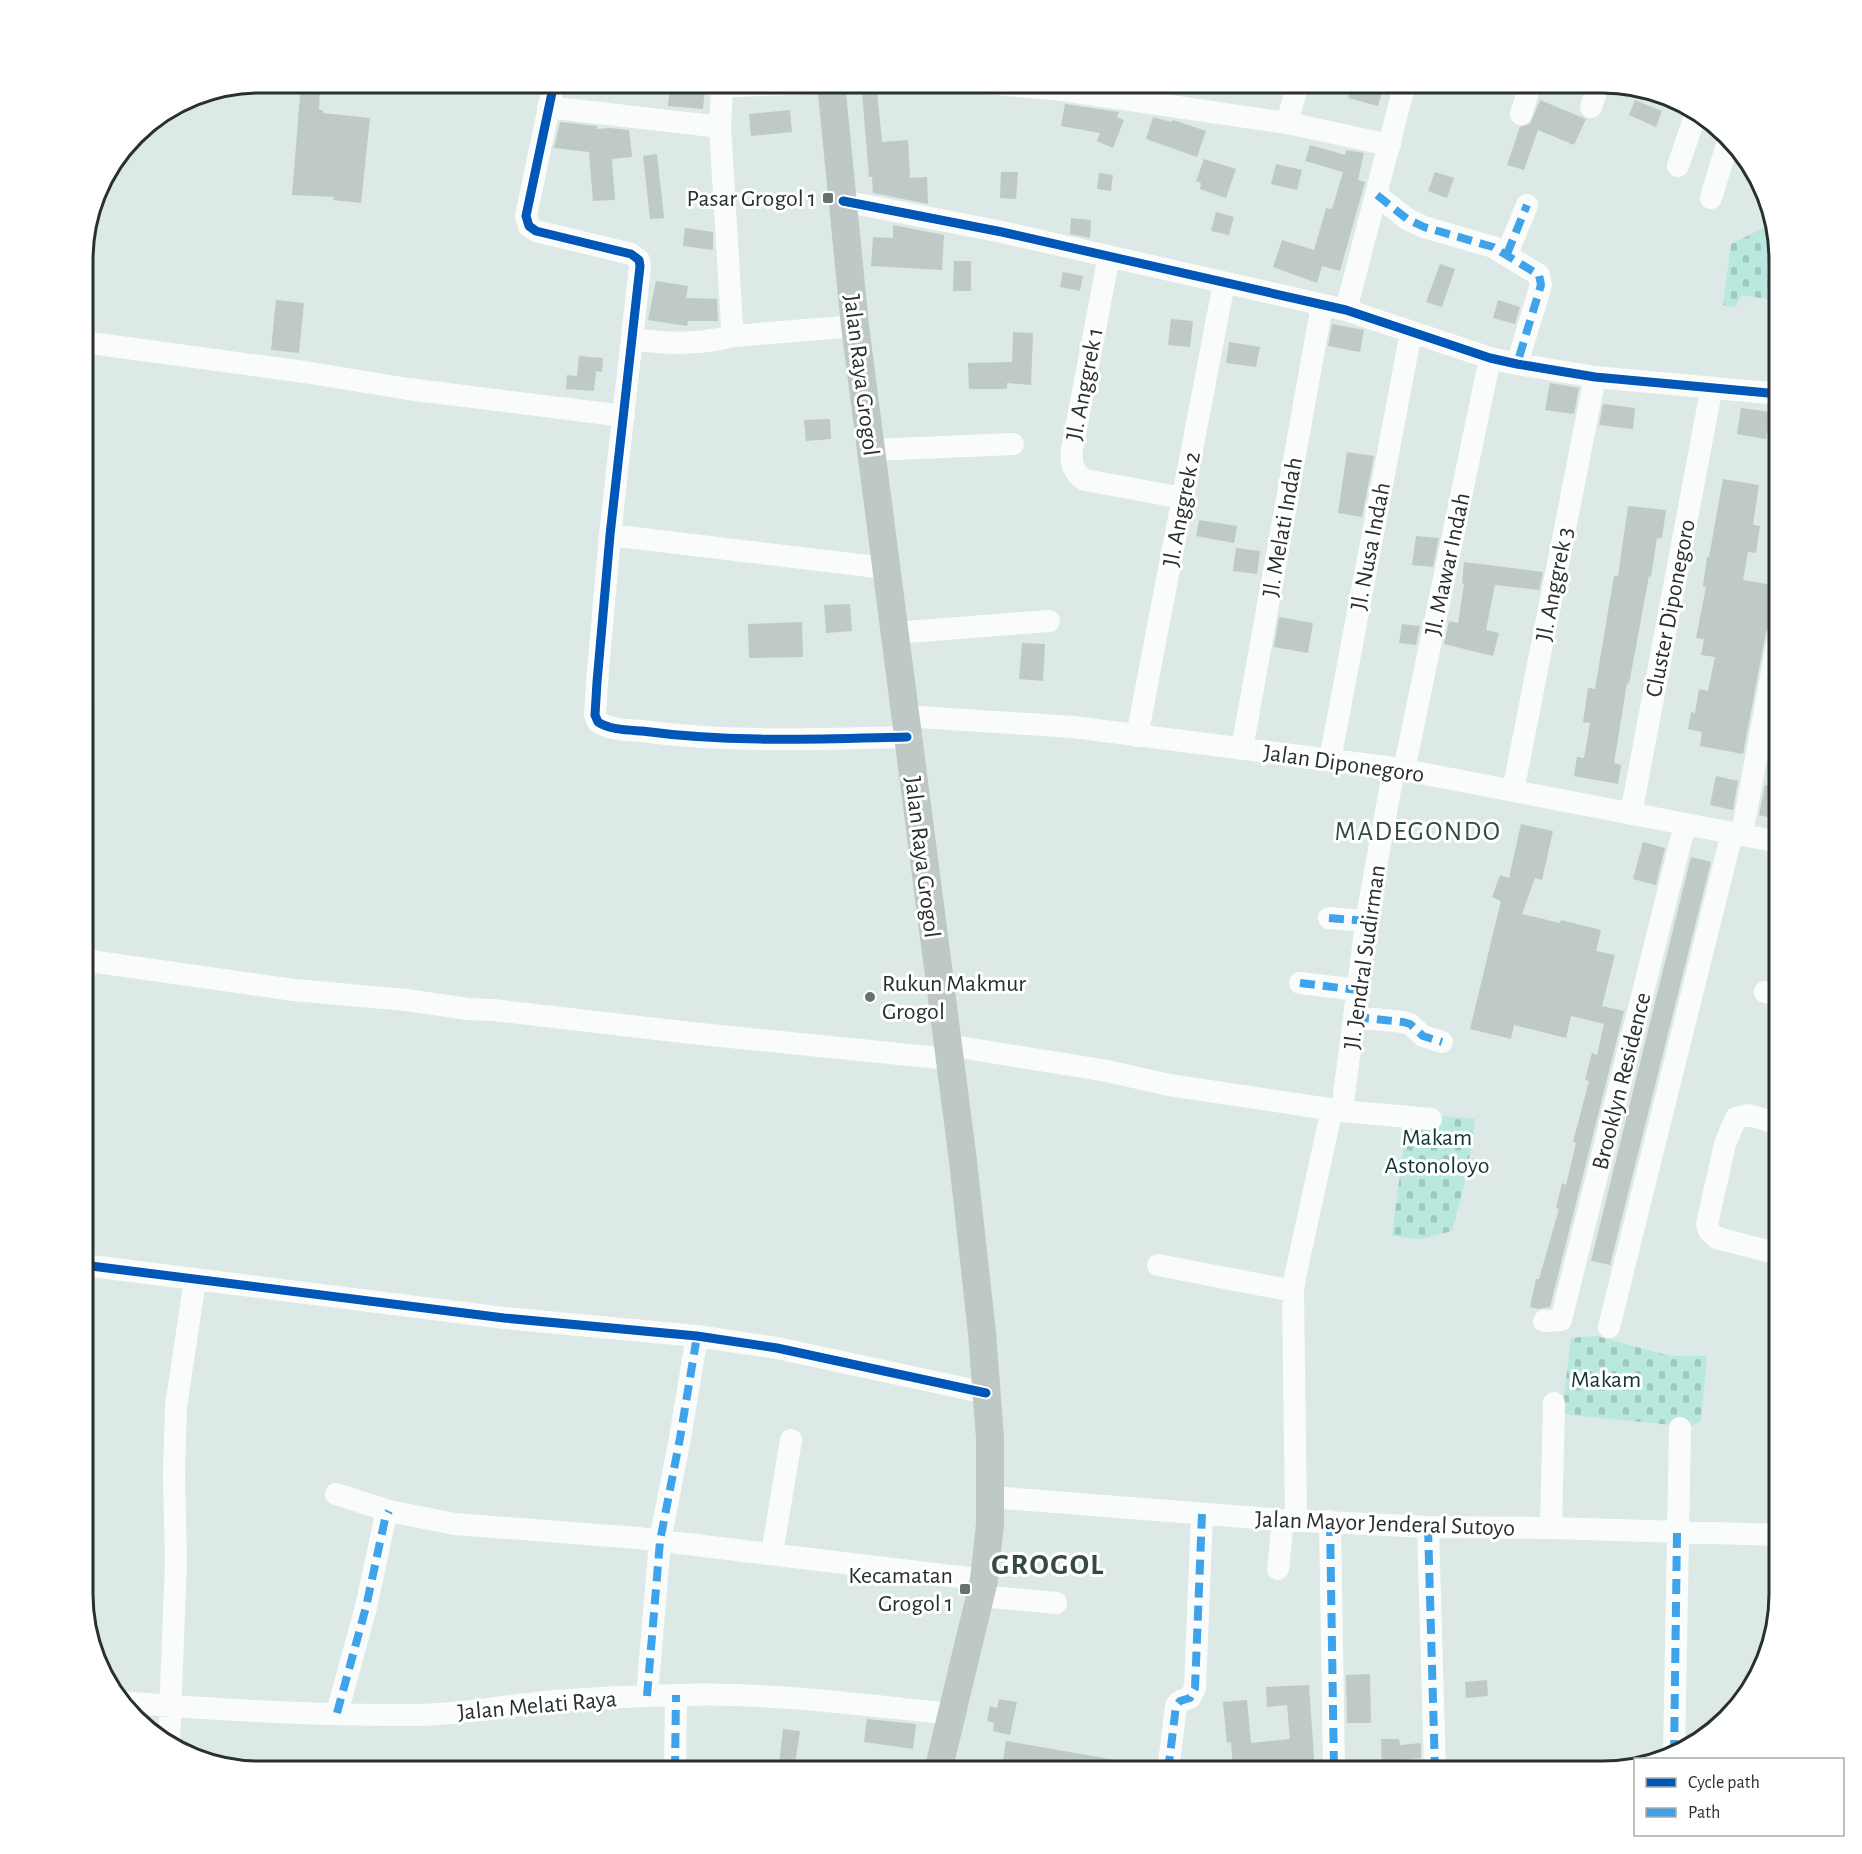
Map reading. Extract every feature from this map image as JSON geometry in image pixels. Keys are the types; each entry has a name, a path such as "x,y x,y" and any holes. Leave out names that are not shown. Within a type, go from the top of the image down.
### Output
{"main road":[{"name":"Jalan Raya Grogol","path":"832,93 855,326 963,1161 982,1333 986,1393 992,1497 982,1588 941,1761"}],"street":[{"path":"552,93 526,216 529,225 536,231 631,254 639,260 640,272 610,535 885,568"},
{"path":"723,93 720,127 733,336"},
{"path":"1082,93 1287,123 1390,145"},
{"path":"1287,123 1295,93"},
{"path":"1346,310 1403,93"},
{"path":"1521,114 1528,93"},
{"path":"1591,107 1596,93"},
{"path":"549,107 720,127"},
{"path":"1678,166 1694,120"},
{"path":"1711,198 1726,148"},
{"path":"1377,195 1396,212 1424,227 1471,240 1507,254 1535,272 1541,280 1517,364"},
{"path":"843,201 1002,232 1346,310 1490,358 1517,364 1595,377 1769,393"},
{"path":"1507,254 1527,205"},
{"name":"Jl. Anggrek 1","path":"1109,256 1071,463 1085,480 1183,498"},
{"name":"Jl. Anggrek 2","path":"1137,736 1224,283"},
{"name":"Jl. Melati Indah","path":"1242,749 1322,305"},
{"path":"632,339 711,342 733,336 855,326"},
{"name":"Jl. Nusa Indah","path":"1330,760 1412,332"},
{"path":"93,343 304,372 408,389 624,416"},
{"name":"Jl. Mawar Indah","path":"1399,769 1490,358"},
{"name":"Jl. Anggrek 3","path":"1513,791 1595,377"},
{"name":"Cluster Diponegoro","path":"1631,814 1709,402"},
{"path":"872,450 1013,444"},
{"name":"Jalan Diponegoro","path":"610,535 595,706 595,715 603,726 684,737 765,741 906,726 1044,724 1399,769 1769,840"},
{"path":"894,633 1049,621"},
{"path":"1609,1327 1737,834 1769,682"},
{"name":"Jl. Jendral Sudirman","path":"1278,1569 1290,1520 1295,1277 1337,1110 1354,1017 1367,921 1399,769"},
{"name":"Brooklyn Residence","path":"1544,1321 1561,1320 1685,824"},
{"path":"1329,918 1367,921"},
{"path":"93,961 294,990 394,999 691,1033 948,1052 1107,1071 1169,1085 1337,1110 1431,1119"},
{"path":"1300,983 1357,990"},
{"path":"1354,1017 1403,1022 1410,1024 1423,1036 1442,1042"},
{"path":"1769,1121 1749,1115 1736,1118 1725,1144 1707,1224 1712,1235 1717,1238 1769,1251"},
{"path":"1158,1265 1293,1292"},
{"path":"93,1266 504,1318 697,1336 777,1348 986,1393"},
{"path":"169,1734 176,1561 174,1474 176,1406 195,1280"},
{"path":"647,1696 660,1540 697,1336"},
{"path":"1551,1528 1554,1403"},
{"path":"1674,1745 1680,1428"},
{"path":"772,1553 791,1440"},
{"path":"336,1494 389,1511 455,1524 660,1540 772,1553 982,1588 1056,1603"},
{"name":"Jalan Mayor Jenderal Sutoyo","path":"992,1497 1202,1514 1428,1527 1769,1535"},
{"path":"337,1713 366,1607 385,1519 389,1511"},
{"path":"1169,1761 1176,1706 1180,1701 1190,1698 1195,1688 1202,1514"},
{"path":"1330,1521 1334,1761"},
{"path":"1428,1527 1435,1761"},
{"path":"675,1761 676,1695"},
{"name":"Jalan Melati Raya","path":"133,1703 420,1715 467,1712 555,1701 676,1695 753,1696 952,1714"}],"green space":[{"path":"1766,227 1769,299 1742,295 1735,307 1723,305 1731,244"},
{"name":"Makam Astonoloyo","path":"1408,1113 1475,1119 1467,1173 1452,1231 1420,1239 1392,1236"},
{"name":"Makam","path":"1596,1336 1670,1356 1707,1356 1701,1421 1685,1429 1672,1425 1562,1414 1571,1338"}],"building":[{"path":"300,93 320,93 319,110 323,110 323,113 370,118 361,203 333,200 334,197 292,195"},
{"path":"669,93 704,93 703,109 668,106"},
{"path":"862,93 877,93 882,142 908,140 910,178 927,177 928,204 873,193 872,177 869,177"},
{"path":"1349,93 1382,93 1378,106 1348,98"},
{"path":"1540,100 1586,119 1574,145 1538,130 1524,170 1507,165 1520,127 1530,124"},
{"path":"1635,100 1662,111 1656,127 1629,115"},
{"path":"1065,104 1119,112 1117,117 1124,120 1113,148 1097,141 1100,133 1061,126"},
{"path":"790,110 792,132 751,136 749,114"},
{"path":"1153,117 1171,122 1173,120 1206,131 1197,157 1146,139"},
{"path":"560,122 597,126 597,129 629,130 632,157 612,159 615,200 593,201 589,152 554,148"},
{"path":"1310,145 1345,155 1346,150 1364,153 1358,180 1365,182 1340,271 1322,266 1317,283 1273,267 1282,240 1314,250 1326,208 1332,209 1343,172 1305,161"},
{"path":"657,154 664,218 650,219 643,156"},
{"path":"1204,159 1236,169 1226,198 1200,189 1201,183 1196,181"},
{"path":"1276,164 1302,170 1297,190 1271,184"},
{"path":"1001,172 1018,172 1016,199 1000,198"},
{"path":"1435,172 1454,178 1447,198 1428,191"},
{"path":"1099,173 1113,175 1111,191 1097,189"},
{"path":"1216,212 1234,217 1229,235 1211,231"},
{"path":"1071,218 1091,220 1090,238 1070,234"},
{"path":"893,225 944,235 942,270 871,266 873,237 893,238"},
{"path":"685,228 713,232 713,250 683,246"},
{"path":"954,261 971,261 971,291 953,291"},
{"path":"1440,264 1455,269 1442,307 1426,302"},
{"path":"1063,272 1083,276 1080,291 1060,287"},
{"path":"656,281 688,286 686,298 717,299 718,321 688,321 687,326 648,320"},
{"path":"276,300 304,303 299,353 271,350"},
{"path":"1498,300 1520,307 1515,324 1493,318"},
{"path":"1171,319 1193,321 1190,347 1168,345"},
{"path":"1332,324 1364,330 1360,352 1328,346"},
{"path":"1013,332 1033,333 1031,385 1007,383 1007,389 969,389 968,363 1012,362"},
{"path":"1229,342 1260,347 1256,367 1226,363"},
{"path":"579,356 603,358 602,372 596,371 594,391 566,389 567,375 577,376"},
{"path":"1550,383 1579,388 1574,414 1545,410"},
{"path":"1603,404 1635,408 1633,429 1599,425"},
{"path":"1741,408 1769,412 1766,439 1737,434"},
{"path":"830,419 831,439 806,441 804,420"},
{"path":"1347,452 1374,456 1362,517 1338,513"},
{"path":"1723,479 1759,485 1753,525 1760,526 1756,553 1748,552 1743,580 1769,584 1769,625 1743,754 1700,746 1702,732 1688,729 1691,712 1695,713 1699,689 1708,691 1715,657 1701,655 1704,639 1696,638 1706,587 1703,586 1707,557 1709,557"},
{"path":"1628,506 1666,510 1662,538 1657,538 1629,684 1627,683 1614,763 1621,765 1618,784 1574,776 1577,757 1584,758 1590,723 1583,722 1588,688 1595,689 1614,576 1618,576"},
{"path":"1199,520 1237,526 1234,543 1196,536"},
{"path":"1416,536 1439,538 1433,567 1412,565"},
{"path":"1236,548 1260,551 1257,574 1233,571"},
{"path":"1464,562 1543,572 1539,590 1495,585 1486,630 1499,633 1493,656 1444,644 1449,621 1458,623 1464,584 1462,583"},
{"path":"850,604 852,631 826,633 824,605"},
{"path":"1279,617 1313,623 1308,653 1274,647"},
{"path":"802,622 803,657 749,658 748,624"},
{"path":"1402,624 1420,626 1416,645 1399,643"},
{"path":"1022,643 1045,644 1043,681 1019,679"},
{"path":"1716,776 1738,781 1733,810 1710,805"},
{"path":"1765,785 1769,786 1769,818 1759,815"},
{"path":"1521,824 1553,831 1542,880 1535,878 1522,914 1560,923 1561,920 1601,930 1596,951 1615,955 1602,1006 1624,1011 1550,1307 1538,1309 1530,1307 1536,1279 1539,1279 1559,1209 1556,1208 1562,1183 1566,1185 1576,1143 1573,1142 1589,1081 1585,1080 1592,1053 1597,1055 1604,1024 1571,1016 1566,1038 1514,1025 1511,1039 1470,1029 1501,901 1492,897 1500,875 1509,878"},
{"path":"1643,842 1665,848 1656,885 1633,879"},
{"path":"1691,857 1711,862 1610,1265 1591,1261"},
{"path":"1370,1674 1371,1723 1347,1723 1346,1675"},
{"path":"1487,1680 1488,1696 1466,1698 1465,1682"},
{"path":"1309,1685 1314,1761 1232,1761 1231,1742 1227,1743 1223,1702 1247,1700 1251,1743 1290,1739 1287,1705 1267,1707 1266,1687"},
{"path":"999,1699 1017,1702 1010,1735 993,1731 994,1723 987,1721 990,1706 997,1708"},
{"path":"867,1719 916,1724 913,1749 864,1742"},
{"path":"783,1729 800,1731 796,1761 779,1761"},
{"path":"1381,1739 1399,1739 1400,1745 1421,1743 1421,1758 1382,1761"},
{"path":"1006,1741 1122,1761 1003,1761"}],"marked path":[{"path":"1377,195 1407,219 1424,227 1493,247 1539,275 1541,285 1517,364"},
{"path":"1507,254 1527,205"},
{"path":"1329,918 1367,921"},
{"path":"1300,983 1357,990"},
{"path":"1354,1017 1403,1022 1410,1024 1423,1036 1442,1042"},
{"path":"647,1696 660,1541 697,1336"},
{"path":"337,1713 366,1607 385,1519 389,1511"},
{"path":"1169,1761 1176,1706 1180,1701 1190,1698 1195,1688 1202,1514"},
{"path":"1330,1521 1334,1761"},
{"path":"1428,1527 1435,1761"},
{"path":"1674,1745 1677,1532"},
{"path":"675,1761 676,1695"}],"cycle path":[{"path":"552,93 526,216 529,226 536,231 631,254 639,260 640,266 610,535 597,682 595,715 598,722 619,729 708,737 774,739 907,737"},
{"path":"843,201 1002,232 1346,310 1490,358 1517,364 1595,377 1769,393"},
{"path":"93,1266 504,1318 697,1336 777,1348 986,1393"}],"place":[{"name":"Pasar Grogol 1","path":"828,198"},
{"name":"Rukun Makmur Grogol","path":"870,997"},
{"name":"Kecamatan Grogol 1","path":"965,1589"}],"district":[{"name":"MADEGONDO","path":"1418,831"},
{"name":"GROGOL","path":"1048,1564"}]}
